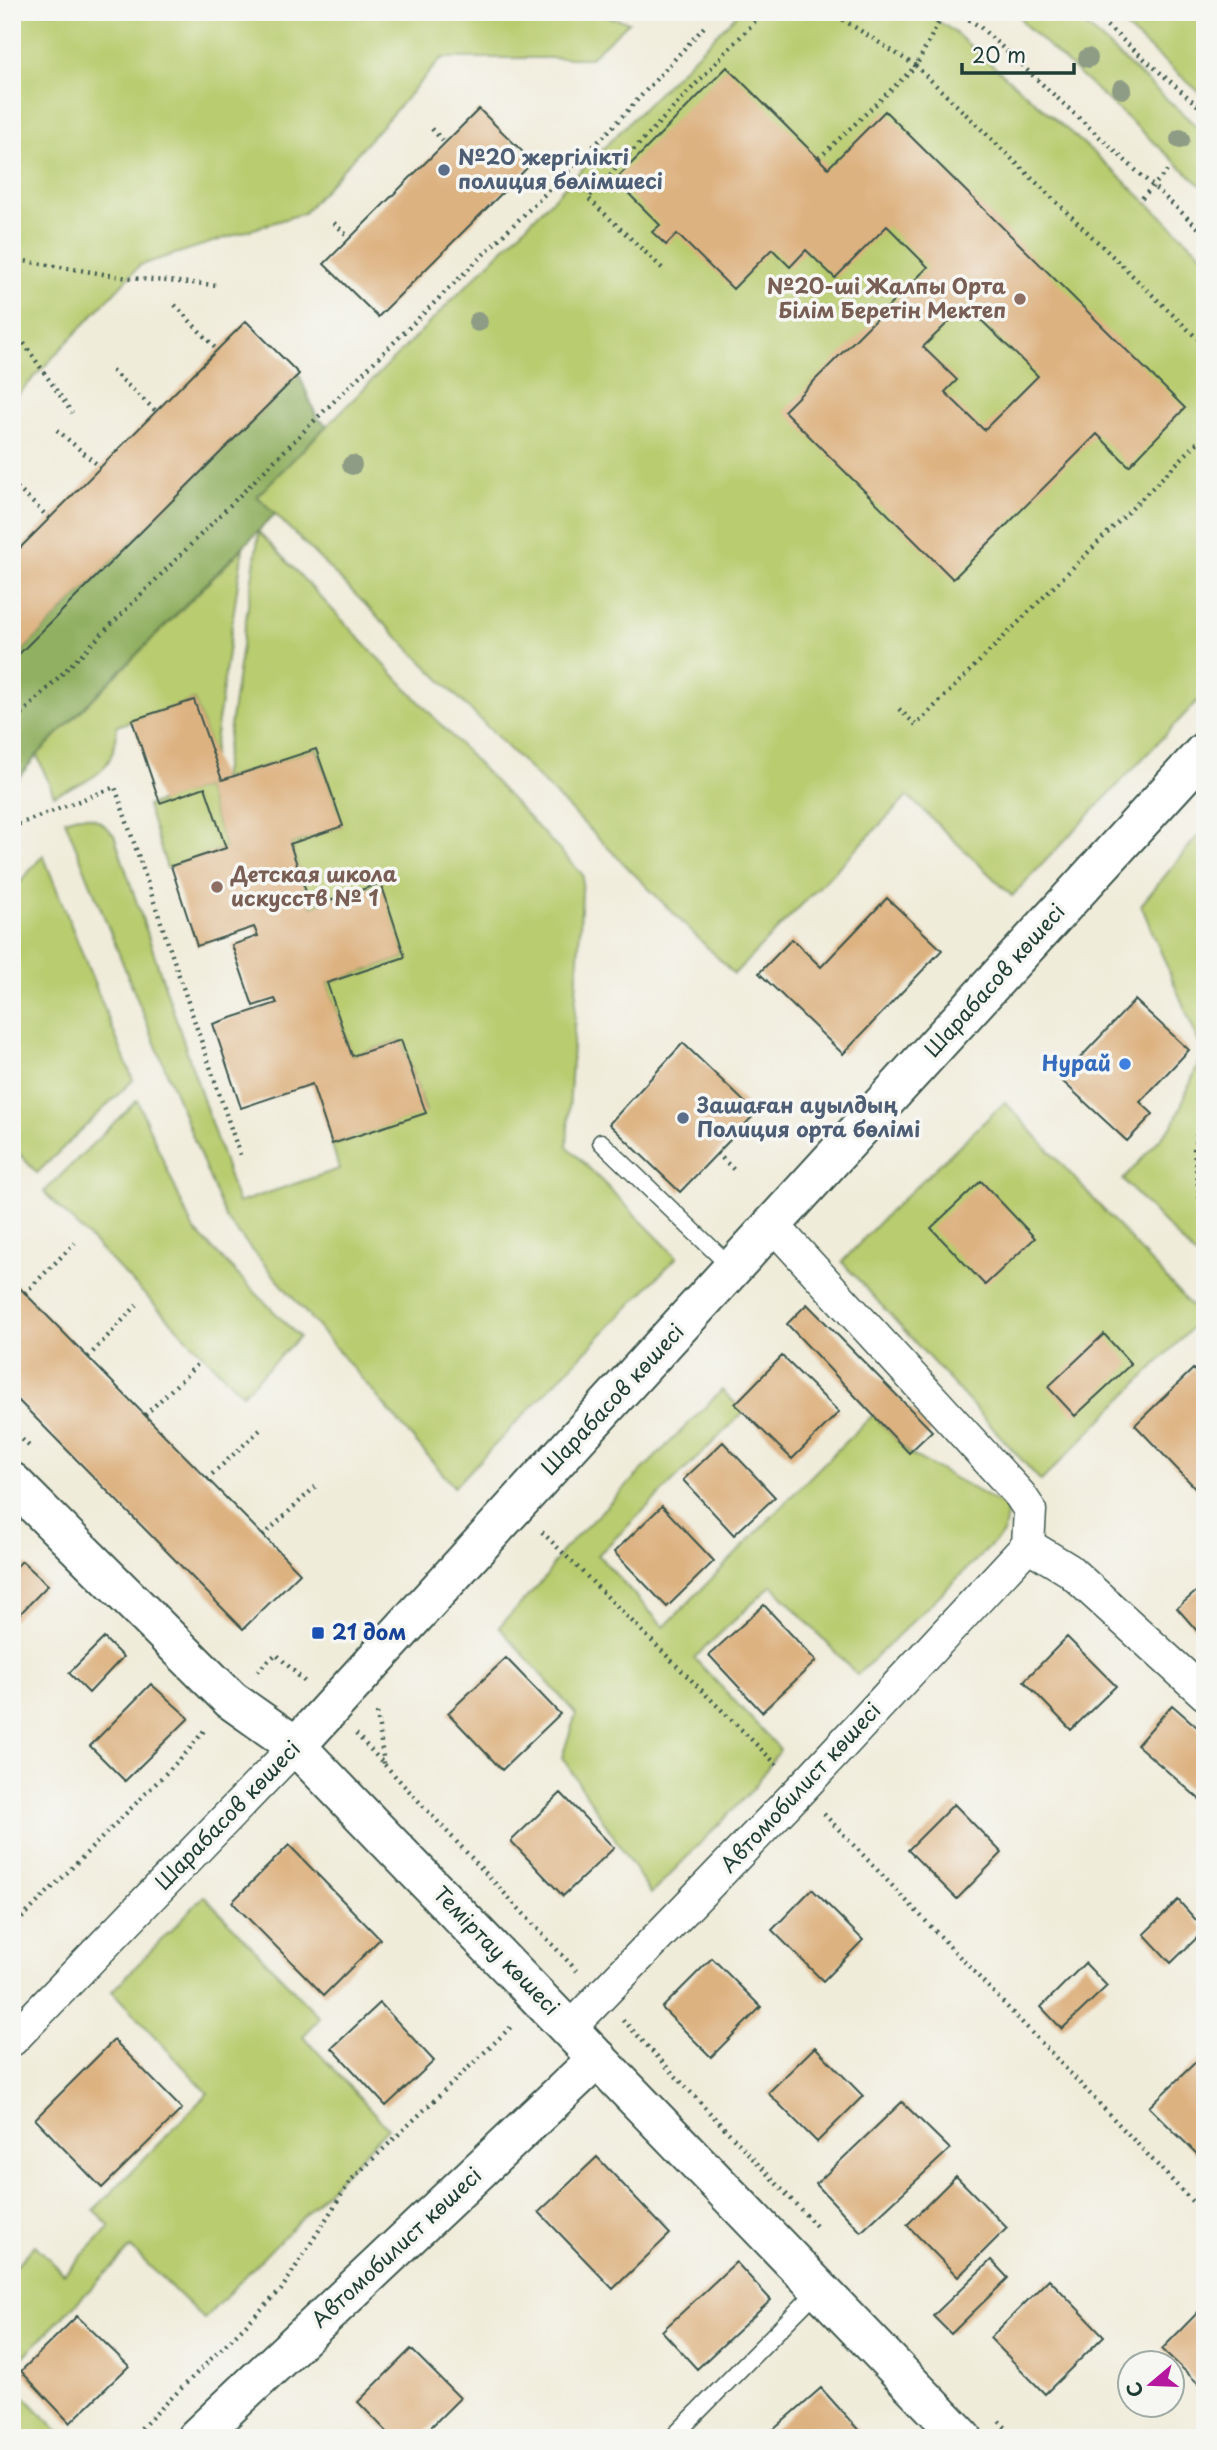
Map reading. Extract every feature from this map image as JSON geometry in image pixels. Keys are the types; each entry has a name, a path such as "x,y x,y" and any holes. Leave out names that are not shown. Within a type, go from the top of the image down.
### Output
{"street":[{"name":"Шарабасов көшесі","path":"12,2040 296,1746 1205,751"},
{"path":"773,1225 1020,1494 1030,1510 1028,1545 1069,1570 1205,1695"},
{"name":"Теміртау көшесі","path":"12,1482 231,1700 296,1746 963,2438"},
{"name":"Автомобилист көшесі","path":"570,2028 801,1790 1028,1545"},
{"name":"Автомобилист көшесі","path":"195,2438 598,2058"}],"lane":[{"path":"601,1142 733,1269"},
{"path":"672,2438 821,2288"}],"path":[{"path":"573,15 605,12"},
{"path":"662,268 588,198 764,12"},
{"path":"831,12 916,66 1205,346"},
{"path":"819,158 916,66 944,12"},
{"path":"957,12 979,26 1205,234"},
{"path":"1091,12 1205,112"},
{"path":"12,724 317,418 608,132 705,26"},
{"path":"432,129 445,143"},
{"path":"1142,198 1167,171"},
{"path":"334,223 350,238"},
{"path":"12,259 128,278 217,285"},
{"path":"175,305 217,350"},
{"path":"12,326 72,413"},
{"path":"112,371 156,411"},
{"path":"57,430 100,467"},
{"path":"899,709 916,726 1205,435"},
{"path":"12,483 50,518"},
{"path":"12,827 115,787 240,1155"},
{"path":"1205,1086 1194,1150 1205,1246"},
{"path":"717,1153 735,1171"},
{"path":"25,1293 75,1243"},
{"path":"88,1357 137,1305"},
{"path":"145,1415 197,1365"},
{"path":"208,1479 261,1429"},
{"path":"12,1430 32,1449"},
{"path":"263,1536 317,1485"},
{"path":"522,1498 539,1530 801,1790 1205,2216"},
{"path":"248,1662 258,1672 276,1654 311,1688"},
{"path":"12,1928 187,1752 212,1721"},
{"path":"352,1730 581,1975"},
{"path":"131,2438 281,2290 351,2180 523,2015"}],"green space":[{"path":"12,12 589,12 629,22 590,58 442,58 304,213 140,265 12,401"},
{"path":"739,12 923,12 952,30 1093,152 1205,257 1205,693 1012,896 908,796 734,974 257,496"},
{"path":"1018,12 1071,12 1205,134 1205,189 1024,24"},
{"path":"1108,12 1205,12 1205,97"},
{"path":"299,374 317,418 327,425 257,496 275,514 37,755 12,786 12,661"},
{"path":"259,532 583,875 567,1146 677,1257 454,1487 226,1219 65,820 86,816 98,820 114,835 238,1203 339,1169 332,1144 426,1112 401,1040 352,1056 327,983 405,957 380,883 311,907 290,844 342,826 317,749 222,780"},
{"path":"243,548 213,756 194,700 117,726 112,754 100,772 54,795 37,755"},
{"path":"205,787 226,848 167,868 147,806"},
{"path":"1205,827 1205,1266 1123,1180 1174,1123 1203,1052 1141,905"},
{"path":"43,855 133,1080 37,1173 12,1146 12,892"},
{"path":"137,1100 193,1229 299,1337 242,1394 44,1192"},
{"path":"1005,1102 1202,1318 1041,1481 842,1262 885,1216"},
{"path":"722,1390 744,1412 598,1555 664,1627 873,1415 909,1453 1008,1508 1004,1533 857,1675 772,1585 694,1658 780,1749 753,1789 651,1894 562,1757 576,1714 499,1627 545,1578 561,1552"},
{"path":"204,1896 320,2018 303,2036 388,2128 204,2319 131,2248 12,2368 12,2270 35,2245 64,2274 110,2227 94,2210 208,2093 112,1991"},
{"path":"12,2384 65,2438 12,2438"}],"building":[{"path":"727,67 828,168 885,111 1185,408 1129,466 1097,434 953,579 784,411 928,267 887,226 835,278 806,250 790,267 772,249 733,289 677,234 666,245 652,232 660,225 615,180","holes":["966,305 1038,376 984,430 945,392 957,380 923,347"]},
{"path":"479,109 533,162 378,317 324,264"},
{"path":"246,321 299,374 12,661 12,556"},
{"path":"194,700 222,780 316,749 343,826 290,844 311,907 381,883 405,957 327,983 352,1056 401,1040 426,1113 332,1144 312,1084 241,1108 213,1024 277,1003 275,999 253,1006 232,945 258,936 254,927 197,946 171,866 226,848 205,787 160,803 132,720"},
{"path":"887,898 942,950 843,1054 759,973 792,939 821,967"},
{"name":"Нурай","path":"1135,1000 1189,1050 1140,1102 1153,1114 1127,1141 1060,1079"},
{"path":"683,1043 756,1113 680,1192 609,1124"},
{"path":"981,1181 1035,1238 985,1285 931,1228"},
{"path":"12,1280 300,1573 243,1629 12,1394"},
{"path":"807,1304 932,1431 909,1453 787,1324"},
{"path":"1104,1334 1131,1364 1075,1416 1048,1387"},
{"path":"782,1356 839,1412 792,1459 735,1404"},
{"path":"1193,1369 1205,1382 1205,1498 1135,1425"},
{"path":"723,1442 775,1497 734,1535 683,1480"},
{"path":"662,1506 714,1561 667,1607 614,1552"},
{"path":"22,1561 48,1585 12,1622 12,1571"},
{"path":"1205,1584 1205,1640 1177,1608"},
{"path":"764,1605 816,1661 762,1712 709,1655"},
{"path":"1067,1637 1116,1686 1071,1730 1024,1681"},
{"path":"104,1638 123,1657 89,1693 69,1673"},
{"path":"506,1658 560,1714 502,1770 448,1713"},
{"path":"151,1684 189,1718 125,1781 90,1746"},
{"path":"1172,1705 1205,1734 1205,1804 1137,1745"},
{"path":"561,1793 614,1848 563,1896 511,1841"},
{"path":"954,1804 1002,1853 957,1899 908,1850"},
{"path":"289,1845 380,1939 324,1995 232,1902"},
{"path":"812,1889 863,1940 823,1981 772,1930"},
{"path":"1178,1900 1205,1930 1171,1963 1144,1934"},
{"path":"712,1958 761,2007 711,2057 662,2008"},
{"path":"1085,1963 1107,1986 1062,2029 1041,2007"},
{"path":"380,2003 434,2061 386,2106 332,2048"},
{"path":"114,2040 182,2109 102,2188 35,2119"},
{"path":"815,2047 863,2096 817,2142 768,2093"},
{"path":"1202,2056 1205,2059 1205,2162 1149,2107"},
{"path":"902,2102 950,2149 861,2232 816,2184"},
{"path":"597,2157 670,2234 613,2289 539,2212"},
{"path":"956,2176 1007,2228 958,2277 907,2225"},
{"path":"991,2260 1008,2278 951,2334 933,2316"},
{"path":"736,2262 771,2300 697,2369 662,2331"},
{"path":"1049,2279 1104,2336 1045,2394 990,2338"},
{"path":"1205,2305 1205,2390 1186,2372 1186,2348 1163,2348"},
{"path":"77,2316 129,2366 70,2423 21,2371"},
{"path":"411,2349 460,2398 420,2438 393,2438 358,2402"},
{"path":"821,2388 862,2434 857,2438 764,2438"}],"place":[{"name":"№20 жергілікті полиция бөлімшесі","path":"444,170"},
{"name":"№20-ші Жалпы Орта Білім Беретін Мектеп","path":"1020,299"},
{"name":"Детская школа искусств № 1","path":"217,887"},
{"name":"Нурай","path":"1125,1064"},
{"name":"Зашаған ауылдың Полиция орта бөлімі","path":"683,1118"},
{"name":"21 дом","path":"318,1633"}]}
